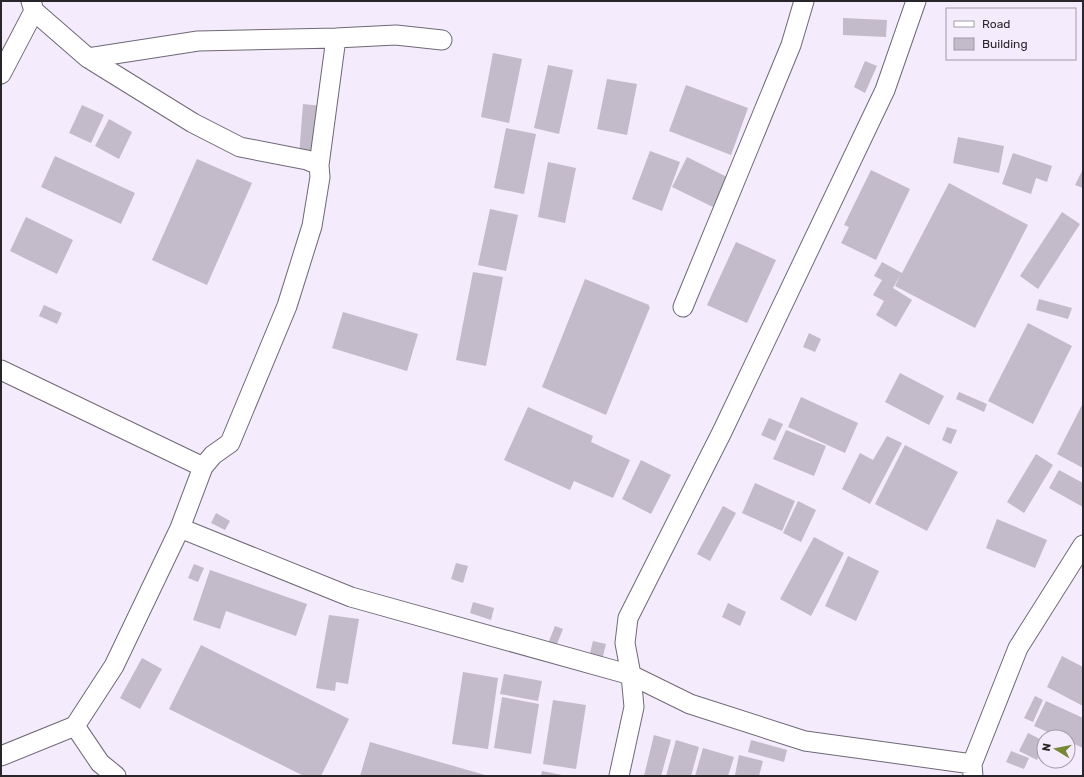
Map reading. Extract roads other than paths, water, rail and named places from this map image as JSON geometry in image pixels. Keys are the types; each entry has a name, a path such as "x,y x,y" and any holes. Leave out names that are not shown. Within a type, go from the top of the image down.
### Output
{"street":[{"path":"683,307 791,45 804,1"},
{"path":"619,776 634,707 632,675 625,643 628,618 722,432 885,90 916,1"},
{"path":"1,74 33,6 88,58 193,123 240,147 307,160 319,165"},
{"path":"88,58 198,41 396,35 442,40"},
{"path":"1,756 75,726 114,666 180,528 203,467 230,443 287,306 312,226 320,177 319,165 336,38"},
{"path":"1,370 203,467"},
{"path":"180,528 351,596 632,675 690,704 805,741 973,770 1018,648 1083,545"},
{"path":"75,726 100,763 116,776"}]}
